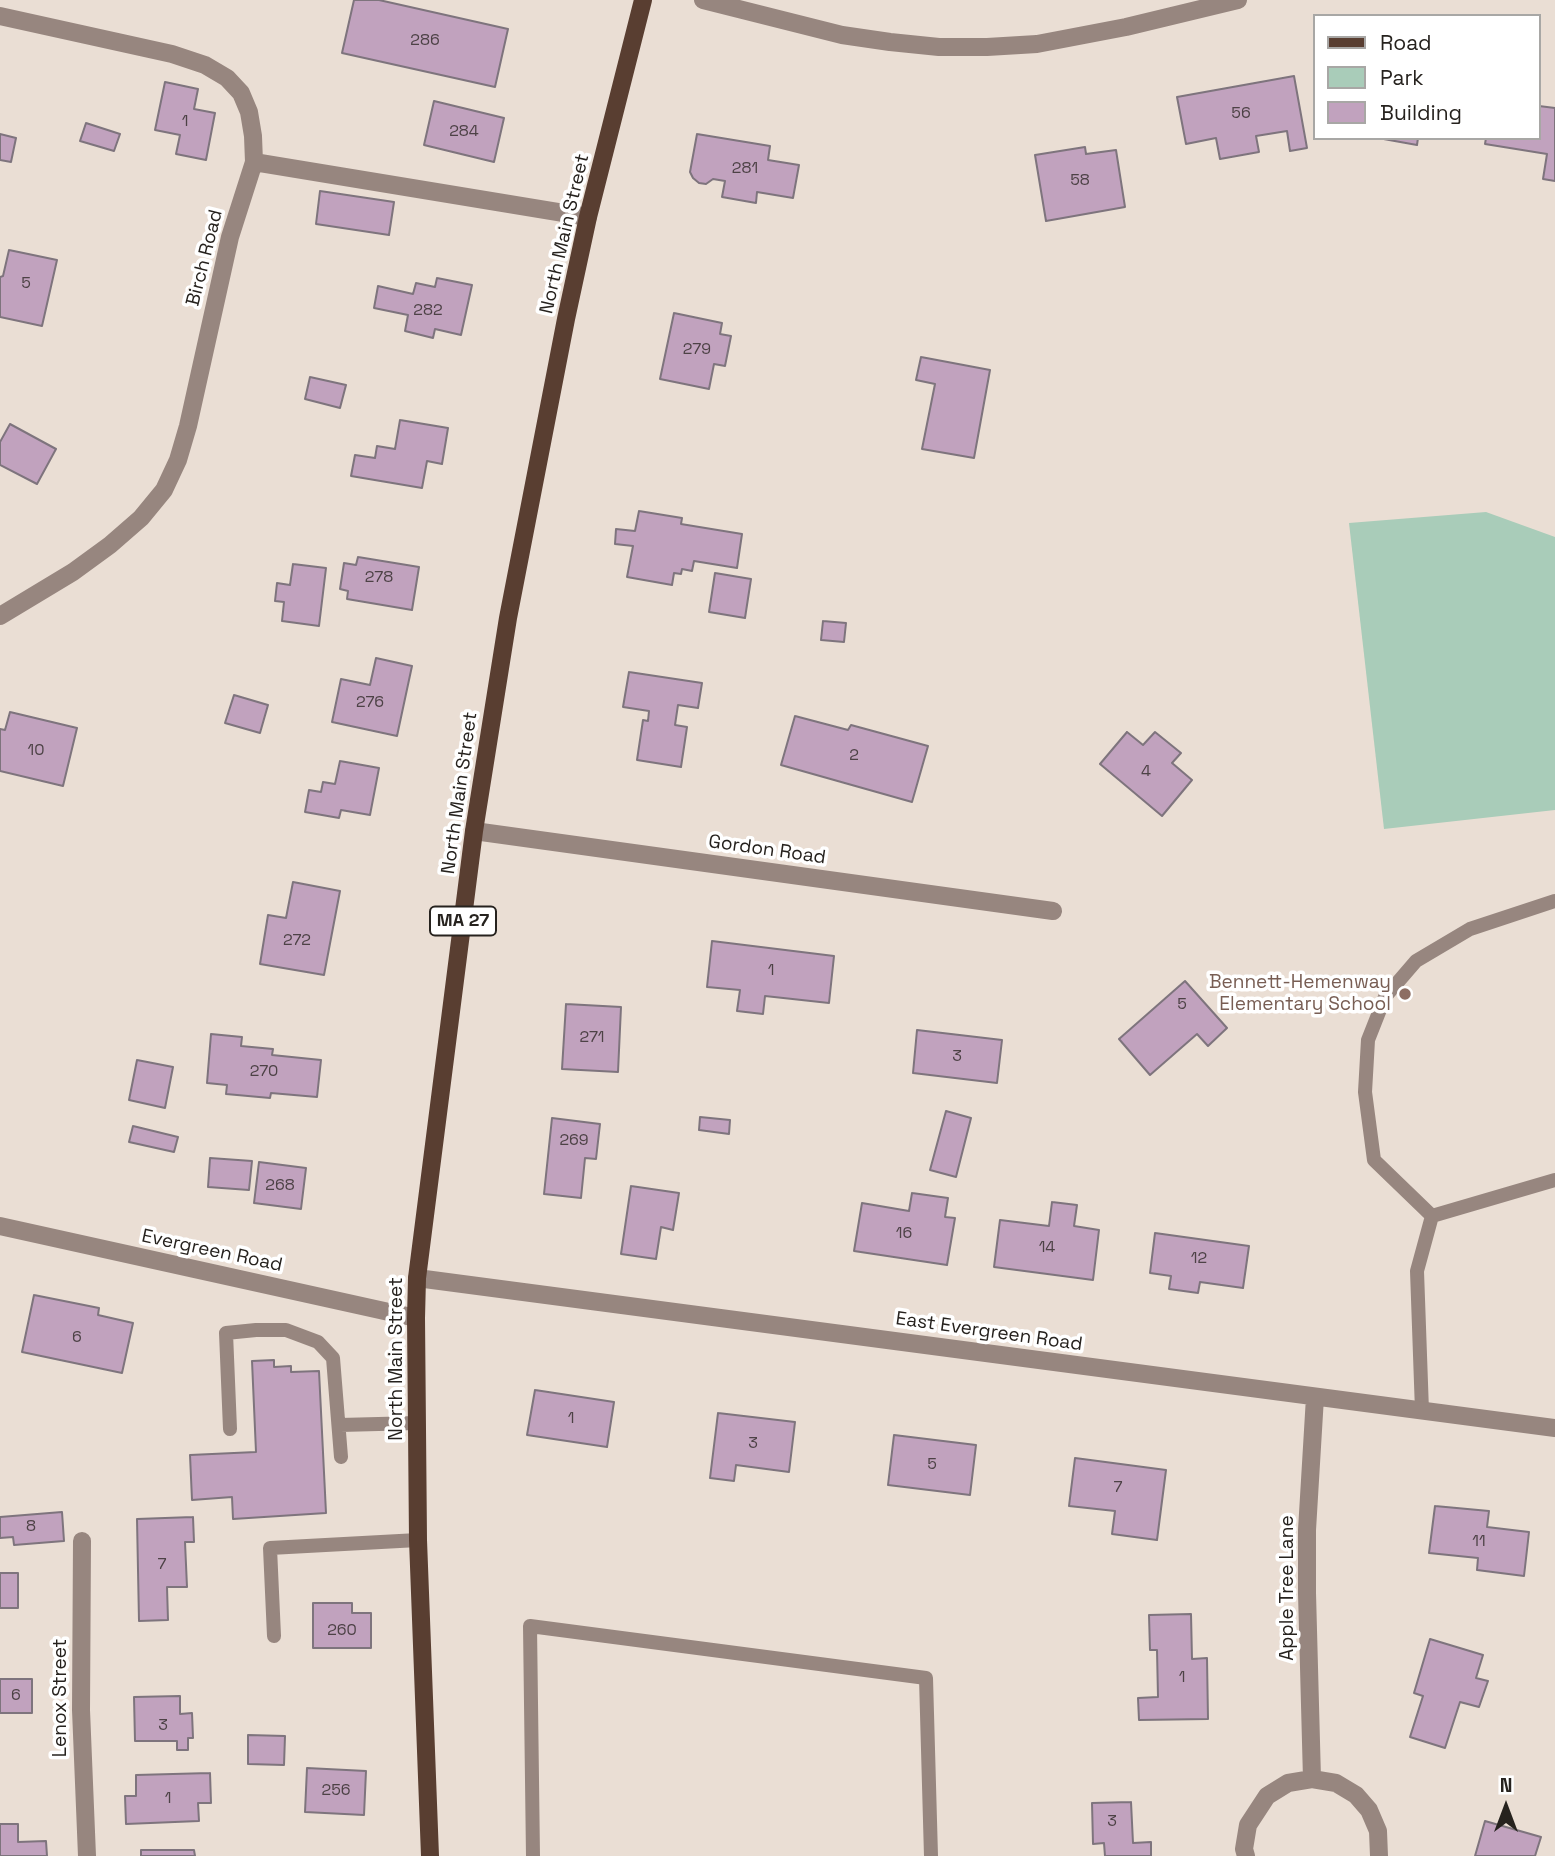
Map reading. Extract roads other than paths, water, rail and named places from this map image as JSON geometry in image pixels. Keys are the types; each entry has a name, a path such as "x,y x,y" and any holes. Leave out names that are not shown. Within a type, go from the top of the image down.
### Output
{"main road":[{"name":"North Main Street","path":"430,1856 418,1540 417,1278 474,831 511,606 566,319 643,0"}],"street":[{"path":"703,0 842,35 939,47 1037,44 1126,27 1238,0"},
{"path":"0,16 145,47 205,65 227,78 241,93 249,112 254,162 589,217"},
{"name":"Birch Road","path":"0,616 73,572 110,545 141,518 164,490 178,460 188,426 230,237 254,162"},
{"name":"Gordon Road","path":"474,831 1053,911"},
{"name":"Evergreen Road","path":"0,1226 416,1318"},
{"name":"East Evergreen Road","path":"417,1278 1555,1428"},
{"name":"Apple Tree Lane","path":"1312,1779 1307,1530 1315,1396"},
{"name":"Lenox Street","path":"82,1541 81,1710 87,1856"},
{"path":"1246,1856 1244,1849 1248,1825 1267,1796 1287,1783 1312,1779 1336,1783 1356,1795 1369,1810 1378,1831 1379,1856"}],"lane":[{"path":"1432,1216 1374,1160 1365,1092 1368,1040 1385,997 1416,961 1470,929 1555,901"},
{"path":"1432,1216 1555,1180"},
{"path":"1422,1411 1417,1271 1432,1216"},
{"path":"230,1429 226,1333 286,1330 318,1342 333,1358 341,1457"},
{"path":"340,1425 417,1423"},
{"path":"274,1636 270,1548 418,1540"},
{"path":"533,1856 530,1626 926,1678 931,1856"}],"place":[{"name":"Bennett-Hemenway Elementary School","path":"1405,994"}]}
